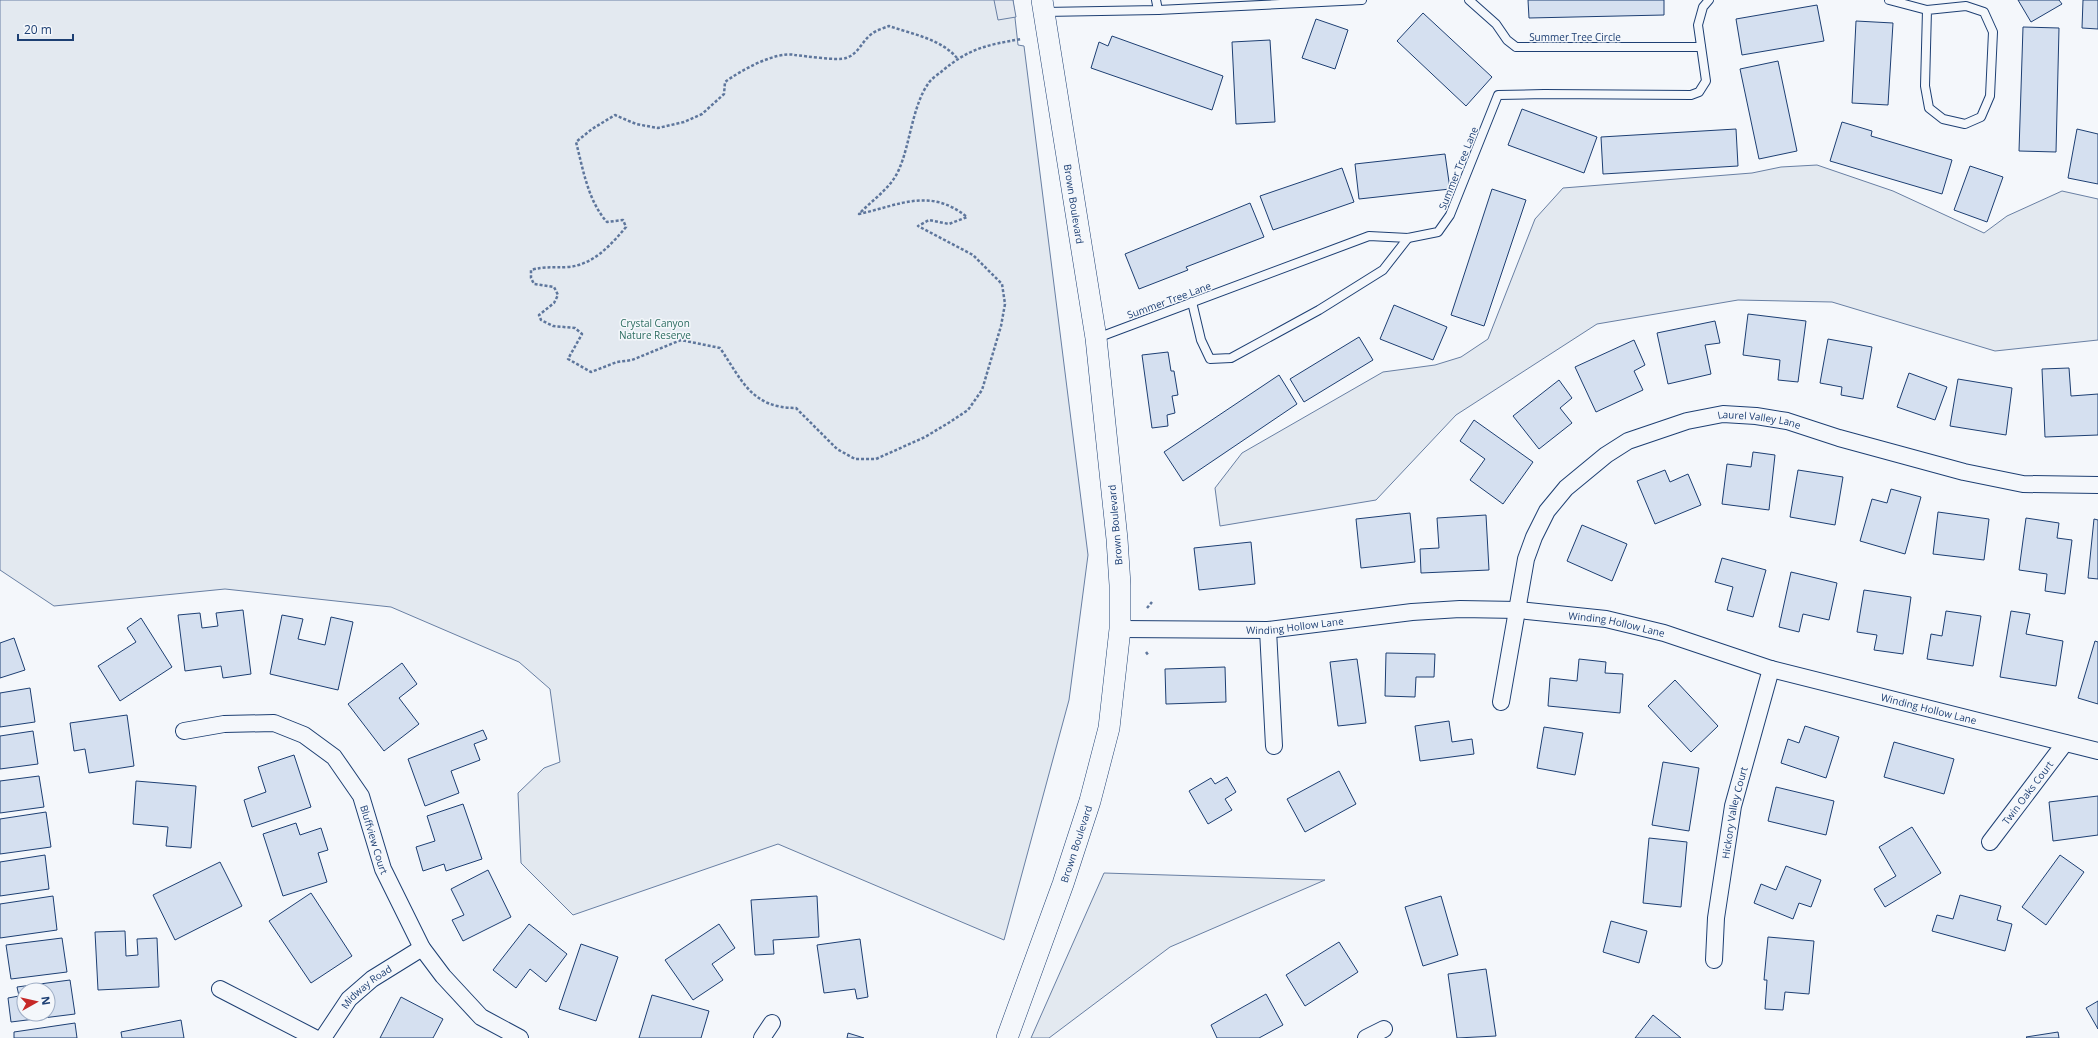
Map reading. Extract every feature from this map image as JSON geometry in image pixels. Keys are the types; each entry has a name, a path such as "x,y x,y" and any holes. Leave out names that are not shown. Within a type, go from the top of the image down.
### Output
{"street":[{"name":"Brown Boulevard","path":"1007,1038 1063,884 1090,801 1109,728 1120,629 1120,585 1117,539 1096,338 1043,6"},
{"name":"Laurel Valley Lane","path":"1501,702 1526,559 1534,537 1547,511 1566,488 1606,455 1628,441 1686,421 1723,414 1756,416 1787,421 1861,444 1964,472 2016,482 2098,485"},
{"name":"Winding Hollow Lane","path":"1120,629 1268,630 1412,612 1460,609 1518,610 1606,619 1664,633 1771,668 2098,752"},
{"path":"1268,630 1274,746"},
{"name":"Hickory Valley Court","path":"1714,960 1716,918 1733,806 1771,668"},
{"name":"Bluffview Court","path":"184,731 224,724 274,723 304,735 334,757 361,796 383,869 422,948 443,976 481,1017 520,1038"},
{"name":"Twin Oaks Court","path":"1990,842 2065,743"},
{"name":"Midway Road","path":"323,1038 349,999 366,984 422,948"},
{"path":"220,989 315,1038"},
{"path":"762,1038 772,1023"},
{"path":"1366,1038 1384,1029"}],"lane":[{"path":"1156,0 1158,10"},
{"path":"1043,6 1158,10 1195,3 1362,0"},
{"name":"Summer Tree Circle","path":"1469,0 1496,24 1507,40 1516,47 1701,47"},
{"name":"Summer Tree Lane","path":"1096,338 1369,236 1408,238 1438,232 1450,215 1498,95 1691,95 1700,92 1706,81 1698,25 1703,7 1709,0"},
{"path":"1889,0 1927,10 1966,6 1984,12 1993,32 1990,96 1981,117 1965,124 1943,119 1929,108 1925,86 1927,10"},
{"path":"1192,302 1201,340 1210,359 1231,358 1319,310 1383,270 1408,238"}],"path":[{"path":"957,58 949,49 938,43 889,26 872,34 855,54 845,59 808,58 793,54 778,56 739,72 725,82 724,94 702,114 684,122 658,128 636,124 615,116 592,129 576,142 589,188 601,214 607,222 622,220 626,228 610,246 584,262 570,267 551,266 531,270 531,278 534,284 554,287 558,295 554,303 539,315 541,320 552,326 576,328 582,334 568,359 591,372 617,362 632,360 681,340 720,348 753,396 779,408 796,408 837,449 855,459 876,459 899,450 925,437 968,410 982,390 998,339 1005,304 1002,284 973,255 918,226 929,220 950,224 968,216 940,201 910,200 859,214 889,187 900,167 919,105 928,83 957,58 981,46 1021,39"},
{"path":"1147,608 1152,602"},
{"path":"1146,652 1149,656"}],"green space":[{"name":"Crystal Canyon Nature Reserve","path":"0,0 1013,0 1018,45 1024,46 1088,555 1069,700 1004,940 778,844 573,915 521,863 518,793 544,768 560,762 550,689 519,662 391,607 225,589 54,606 0,570"},
{"path":"1817,165 1893,191 1984,233 2007,216 2062,191 2098,199 2098,340 1995,351 1832,302 1738,300 1597,324 1456,415 1376,500 1220,526 1215,488 1242,453 1383,372 1435,365 1461,357 1488,339 1535,219 1563,188 1752,173 1781,167"},
{"path":"1104,873 1325,880 1170,947 1049,1038 1031,1038"}],"shaded area":[{"path":"994,0 1013,0 1016,17 998,20"}],"building":[{"path":"1528,0 1664,0 1664,15 1529,18"},
{"path":"2018,0 2059,0 2062,4 2031,22"},
{"path":"2083,0 2098,0 2098,29 2082,28"},
{"path":"1817,5 1824,41 1742,55 1736,19"},
{"path":"1423,13 1492,77 1466,106 1397,41"},
{"path":"1316,19 1348,30 1335,69 1302,58"},
{"path":"1856,21 1893,23 1888,105 1852,103"},
{"path":"2023,27 2059,28 2056,152 2019,151"},
{"path":"1112,36 1223,76 1212,110 1091,68 1099,42 1108,46"},
{"path":"1270,40 1275,122 1236,124 1232,42"},
{"path":"1778,61 1797,151 1759,159 1740,69"},
{"path":"1522,109 1597,137 1584,173 1508,145"},
{"path":"1842,122 1872,131 1871,136 1952,160 1942,194 1830,161"},
{"path":"1736,129 1738,166 1603,174 1601,137"},
{"path":"2077,129 2098,134 2098,184 2068,178"},
{"path":"1445,154 1450,189 1359,199 1355,164"},
{"path":"1970,166 2003,177 1987,222 1954,210"},
{"path":"1342,168 1354,202 1273,230 1260,196"},
{"path":"1492,189 1526,200 1484,326 1451,315"},
{"path":"1250,203 1264,237 1186,267 1188,270 1139,289 1125,254"},
{"path":"1394,305 1447,327 1433,360 1380,339"},
{"path":"1748,314 1806,321 1798,382 1778,380 1780,360 1743,355"},
{"path":"1715,321 1720,343 1705,345 1711,374 1668,384 1657,333"},
{"path":"1359,337 1373,360 1304,402 1290,379"},
{"path":"1828,339 1872,347 1863,399 1841,395 1842,387 1820,383"},
{"path":"1634,340 1645,365 1634,371 1643,390 1596,412 1575,367"},
{"path":"1168,352 1171,371 1174,371 1178,395 1172,396 1175,413 1167,415 1168,426 1152,428 1142,355"},
{"path":"2069,368 2071,396 2098,394 2098,435 2045,437 2042,369"},
{"path":"1909,373 1947,387 1935,420 1897,407"},
{"path":"1279,375 1297,404 1183,481 1164,452"},
{"path":"1958,379 2012,388 2006,435 1950,426"},
{"path":"1559,380 1572,398 1560,408 1572,423 1539,449 1513,416"},
{"path":"1474,420 1533,462 1503,504 1470,480 1485,459 1460,441"},
{"path":"1753,452 1775,455 1769,510 1722,504 1727,464 1751,467"},
{"path":"1665,470 1670,482 1688,474 1701,505 1655,524 1637,481"},
{"path":"1798,470 1843,477 1835,525 1790,517"},
{"path":"1891,489 1921,497 1905,554 1860,541 1872,499 1887,503"},
{"path":"1938,512 1989,519 1984,560 1933,554"},
{"path":"1410,513 1415,562 1361,568 1356,519"},
{"path":"1486,515 1489,570 1421,573 1420,549 1439,548 1437,518"},
{"path":"2026,518 2059,523 2057,538 2072,540 2065,594 2045,591 2047,574 2019,570"},
{"path":"2094,519 2098,520 2098,579 2088,578"},
{"path":"1582,525 1627,544 1612,581 1567,561"},
{"path":"1251,542 1255,584 1199,590 1194,548"},
{"path":"1722,558 1766,570 1753,617 1727,610 1733,587 1715,582"},
{"path":"1791,572 1837,583 1829,620 1803,614 1799,632 1779,627"},
{"path":"1864,590 1911,597 1903,654 1874,650 1877,635 1857,632"},
{"path":"243,610 251,674 223,678 221,666 185,671 178,615 200,613 202,628 218,626 216,613"},
{"path":"1946,611 1981,616 1973,666 1927,659 1931,634 1942,636"},
{"path":"2011,611 2030,614 2026,634 2063,641 2056,686 2000,677"},
{"path":"282,615 303,619 298,639 325,645 331,617 353,622 338,690 270,674"},
{"path":"141,618 172,667 120,701 98,666 136,642 127,628"},
{"path":"14,638 25,670 0,678 0,643"},
{"path":"2095,641 2098,642 2098,704 2078,698"},
{"path":"1386,653 1435,654 1434,677 1416,677 1415,697 1385,696"},
{"path":"1357,659 1366,723 1338,726 1330,662"},
{"path":"1579,659 1606,662 1605,673 1623,674 1620,713 1548,706 1550,678 1577,681"},
{"path":"402,663 417,684 399,698 419,724 384,751 348,704"},
{"path":"1225,667 1226,702 1166,704 1165,669"},
{"path":"1675,680 1718,726 1691,752 1648,706"},
{"path":"30,688 35,722 0,727 0,693"},
{"path":"127,715 134,766 89,773 85,749 74,751 70,723"},
{"path":"1449,721 1452,742 1472,739 1474,754 1420,761 1415,726"},
{"path":"1805,726 1839,737 1826,778 1781,763 1788,739 1799,743"},
{"path":"1544,727 1583,733 1575,775 1537,768"},
{"path":"483,730 487,739 474,744 480,760 451,771 459,793 425,806 408,759"},
{"path":"33,731 38,764 0,769 0,736"},
{"path":"1894,742 1954,759 1944,794 1884,777"},
{"path":"294,755 311,807 252,827 244,800 266,792 258,767"},
{"path":"1663,762 1699,768 1689,831 1652,825"},
{"path":"1339,771 1356,804 1305,832 1287,799"},
{"path":"39,776 44,807 0,813 0,781"},
{"path":"1227,777 1236,792 1225,799 1232,810 1208,824 1189,791 1211,778 1215,784"},
{"path":"136,781 196,786 191,848 166,846 168,827 133,824"},
{"path":"1776,787 1834,801 1826,835 1768,821"},
{"path":"2098,796 2098,835 2053,841 2049,802"},
{"path":"463,804 482,859 446,871 444,864 423,871 416,847 435,841 427,816"},
{"path":"46,812 51,847 0,854 0,819"},
{"path":"296,823 300,835 321,828 328,850 318,853 327,882 283,896 263,834"},
{"path":"1912,827 1941,873 1885,907 1874,889 1896,876 1879,847"},
{"path":"1649,838 1687,842 1681,907 1643,903"},
{"path":"45,855 49,889 0,896 0,862"},
{"path":"2060,855 2084,872 2046,925 2022,907"},
{"path":"220,862 242,906 175,940 153,895"},
{"path":"1786,866 1821,880 1811,907 1799,903 1793,919 1754,903 1761,884 1776,890"},
{"path":"488,870 511,917 463,941 452,920 464,915 451,889"},
{"path":"311,893 352,956 311,983 269,921"},
{"path":"1960,895 2001,906 1997,920 2012,924 2005,951 1932,931 1937,915 1953,919"},
{"path":"53,896 57,930 0,938 0,904"},
{"path":"817,896 819,937 773,940 774,954 755,955 751,900"},
{"path":"1441,896 1458,955 1423,966 1405,907"},
{"path":"1611,921 1647,931 1639,963 1603,952"},
{"path":"529,924 567,954 546,982 530,969 516,988 493,970"},
{"path":"719,924 735,948 712,964 723,980 693,1000 665,960"},
{"path":"125,931 126,956 138,955 137,939 157,938 159,987 98,990 95,932"},
{"path":"1768,937 1814,941 1809,994 1785,992 1783,1010 1765,1009 1767,980 1764,980"},
{"path":"62,938 67,972 11,979 6,945"},
{"path":"860,939 868,997 857,999 855,989 824,993 817,945"},
{"path":"1339,942 1358,972 1305,1006 1286,975"},
{"path":"581,944 618,957 596,1021 559,1009"},
{"path":"1486,969 1496,1036 1457,1038 1448,974"},
{"path":"70,980 75,1014 56,1016 55,982"},
{"path":"1266,994 1283,1025 1259,1038 1217,1038 1211,1025"},
{"path":"652,995 709,1011 701,1038 639,1038"},
{"path":"16,997 16,1021 11,1022 8,998"},
{"path":"401,997 443,1019 433,1038 380,1038"},
{"path":"2098,1001 2098,1029 2086,1008"},
{"path":"1653,1015 1681,1038 1635,1038"},
{"path":"181,1020 184,1038 122,1038 121,1032"},
{"path":"75,1023 77,1038 14,1038 14,1032"},
{"path":"2058,1032 2059,1038 2026,1037"},
{"path":"848,1033 864,1038 847,1038"}]}
